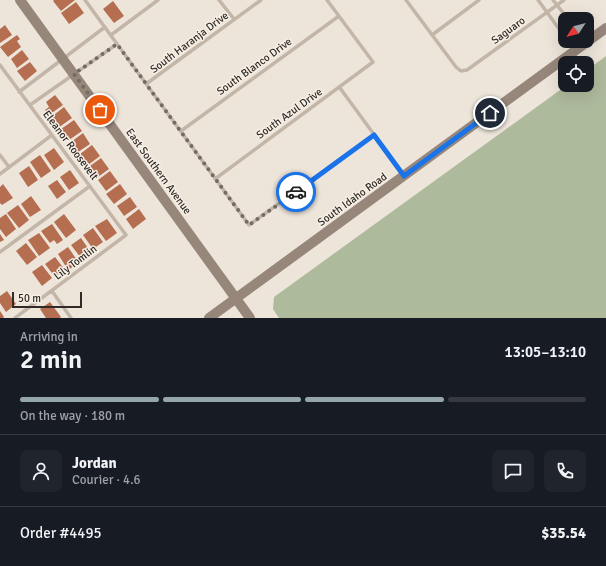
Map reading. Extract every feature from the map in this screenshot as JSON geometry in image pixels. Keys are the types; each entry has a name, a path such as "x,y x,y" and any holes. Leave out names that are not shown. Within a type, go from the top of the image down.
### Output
{"main road":[{"name":"East Southern Avenue","path":"20,0 250,318"},
{"name":"South Idaho Road","path":"594,36 606,28"},
{"name":"South Idaho Road","path":"209,318 579,48"}],"lane":[{"path":"85,0 249,225 374,135"},
{"path":"111,35 158,0"},
{"path":"219,0 234,19"},
{"name":"South Haranja Drive","path":"146,84 261,0"},
{"path":"328,0 339,16"},
{"path":"406,0 432,35 480,0"},
{"path":"538,0 558,27"},
{"path":"553,0 562,12"},
{"name":"Saguaro","path":"432,35 456,67 461,71 467,70 564,0"},
{"name":"South Azul Drive","path":"215,179 340,88 373,62 339,16"},
{"name":"South Blanco Drive","path":"181,131 339,16"},
{"path":"19,92 105,28"},
{"path":"30,105 117,44"},
{"name":"Eleanor Roosevelt","path":"0,65 126,235"},
{"path":"340,88 404,176"},
{"path":"0,174 52,135"},
{"path":"0,155 9,167"},
{"path":"0,252 90,186"},
{"name":"Lily Tomlin","path":"15,318 126,235"},
{"path":"52,291 71,318"}],"green space":[{"path":"606,56 606,318 279,318 273,309 274,297 558,92 594,92 594,65"}],"building":[{"path":"75,0 61,11 53,1"},
{"path":"113,1 124,16 114,23 103,9"},
{"path":"76,2 84,13 69,24 61,13"},
{"path":"5,25 12,35 0,43 0,29"},
{"path":"17,35 20,39 17,41 21,47 8,57 0,47"},
{"path":"22,50 29,59 17,68 11,59"},
{"path":"30,62 37,71 25,81 17,71"},
{"path":"55,95 63,105 49,115 45,110 49,107 46,102"},
{"path":"64,107 72,118 58,128 50,118"},
{"path":"74,120 82,131 69,140 61,129"},
{"path":"83,133 90,144 78,152 71,142"},
{"path":"92,145 100,156 88,165 80,154"},
{"path":"54,148 64,162 54,170 44,155"},
{"path":"40,155 51,171 41,178 30,162"},
{"path":"101,158 109,169 98,177 90,166"},
{"path":"29,166 38,180 28,187 19,173"},
{"path":"70,170 79,183 69,190 60,177"},
{"path":"110,171 118,182 106,191 98,180"},
{"path":"57,180 66,192 57,199 48,186"},
{"path":"3,184 13,198 2,205 0,203 0,187"},
{"path":"120,184 127,194 114,204 106,194"},
{"path":"31,196 41,210 30,217 21,204"},
{"path":"130,197 137,207 124,216 117,206"},
{"path":"18,205 29,220 19,228 7,213"},
{"path":"139,209 146,219 133,229 126,219"},
{"path":"6,214 16,229 6,237 0,229 0,218"},
{"path":"64,214 76,230 66,238 54,222"},
{"path":"107,219 117,233 106,241 95,226"},
{"path":"52,224 63,240 57,244 54,240 50,243 41,231"},
{"path":"93,228 103,242 93,249 83,235"},
{"path":"39,233 50,248 39,256 28,240"},
{"path":"0,234 4,240 0,242"},
{"path":"81,238 90,251 81,258 71,245"},
{"path":"26,243 37,257 27,265 16,251"},
{"path":"68,247 79,263 68,270 58,254"},
{"path":"55,257 65,270 55,277 45,264"},
{"path":"42,265 52,278 42,286 32,272"},
{"path":"7,291 16,304 6,312 0,303 0,296"},
{"path":"50,302 61,317 60,318 46,318 40,309"},
{"path":"0,311 4,317 3,318 0,318"}],"way so far":[{"path":"100,110 74,74 117,44 249,225 296,192"}],"route":[{"path":"296,192 374,135 404,176 490,113"}]}
